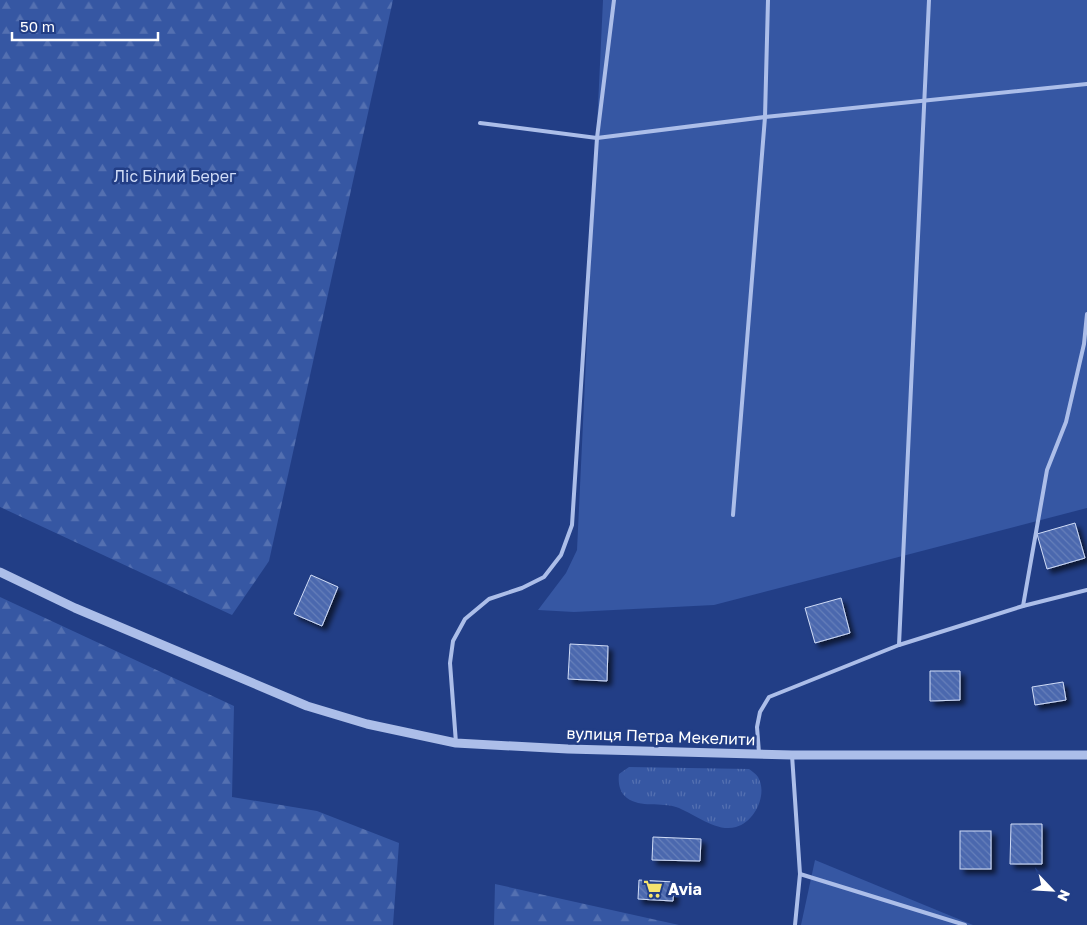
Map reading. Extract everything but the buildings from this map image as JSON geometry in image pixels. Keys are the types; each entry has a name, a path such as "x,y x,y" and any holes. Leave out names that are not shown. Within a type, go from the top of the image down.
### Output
{"street":[{"name":"вулиця Петра Мекелити","path":"0,572 75,608 307,706 367,724 456,743 568,749 792,755 1087,755"}],"lane":[{"path":"456,743 450,663 453,642 465,619 489,599 522,588 544,577 561,555 572,525 597,138 614,0"},
{"path":"733,515 765,117 768,0"},
{"path":"899,645 929,0"},
{"path":"480,123 597,138 765,117 1087,84"},
{"path":"1023,606 1047,470 1066,422 1084,344 1087,314"},
{"path":"759,754 757,728 760,712 769,697 899,645 1023,606 1087,590"},
{"path":"792,755 800,874 795,925"},
{"path":"800,874 965,925"}],"green space":[{"name":"Ліс Білий Берег","path":"0,0 393,0 269,561 232,615 0,507"},
{"path":"603,0 1087,0 1087,508 714,605 574,612 538,610 566,573 577,550"},
{"path":"0,597 234,706 232,797 317,811 399,843 393,925 0,925"},
{"path":"629,767 749,769 757,776 761,784 760,799 754,813 743,824 736,827 721,827 705,822 676,807 638,803 627,798 624,796 619,784 619,774"},
{"path":"815,860 973,925 801,925"},
{"path":"495,884 679,925 494,925"}],"place":[{"name":"Avia","path":"653,889"}]}
